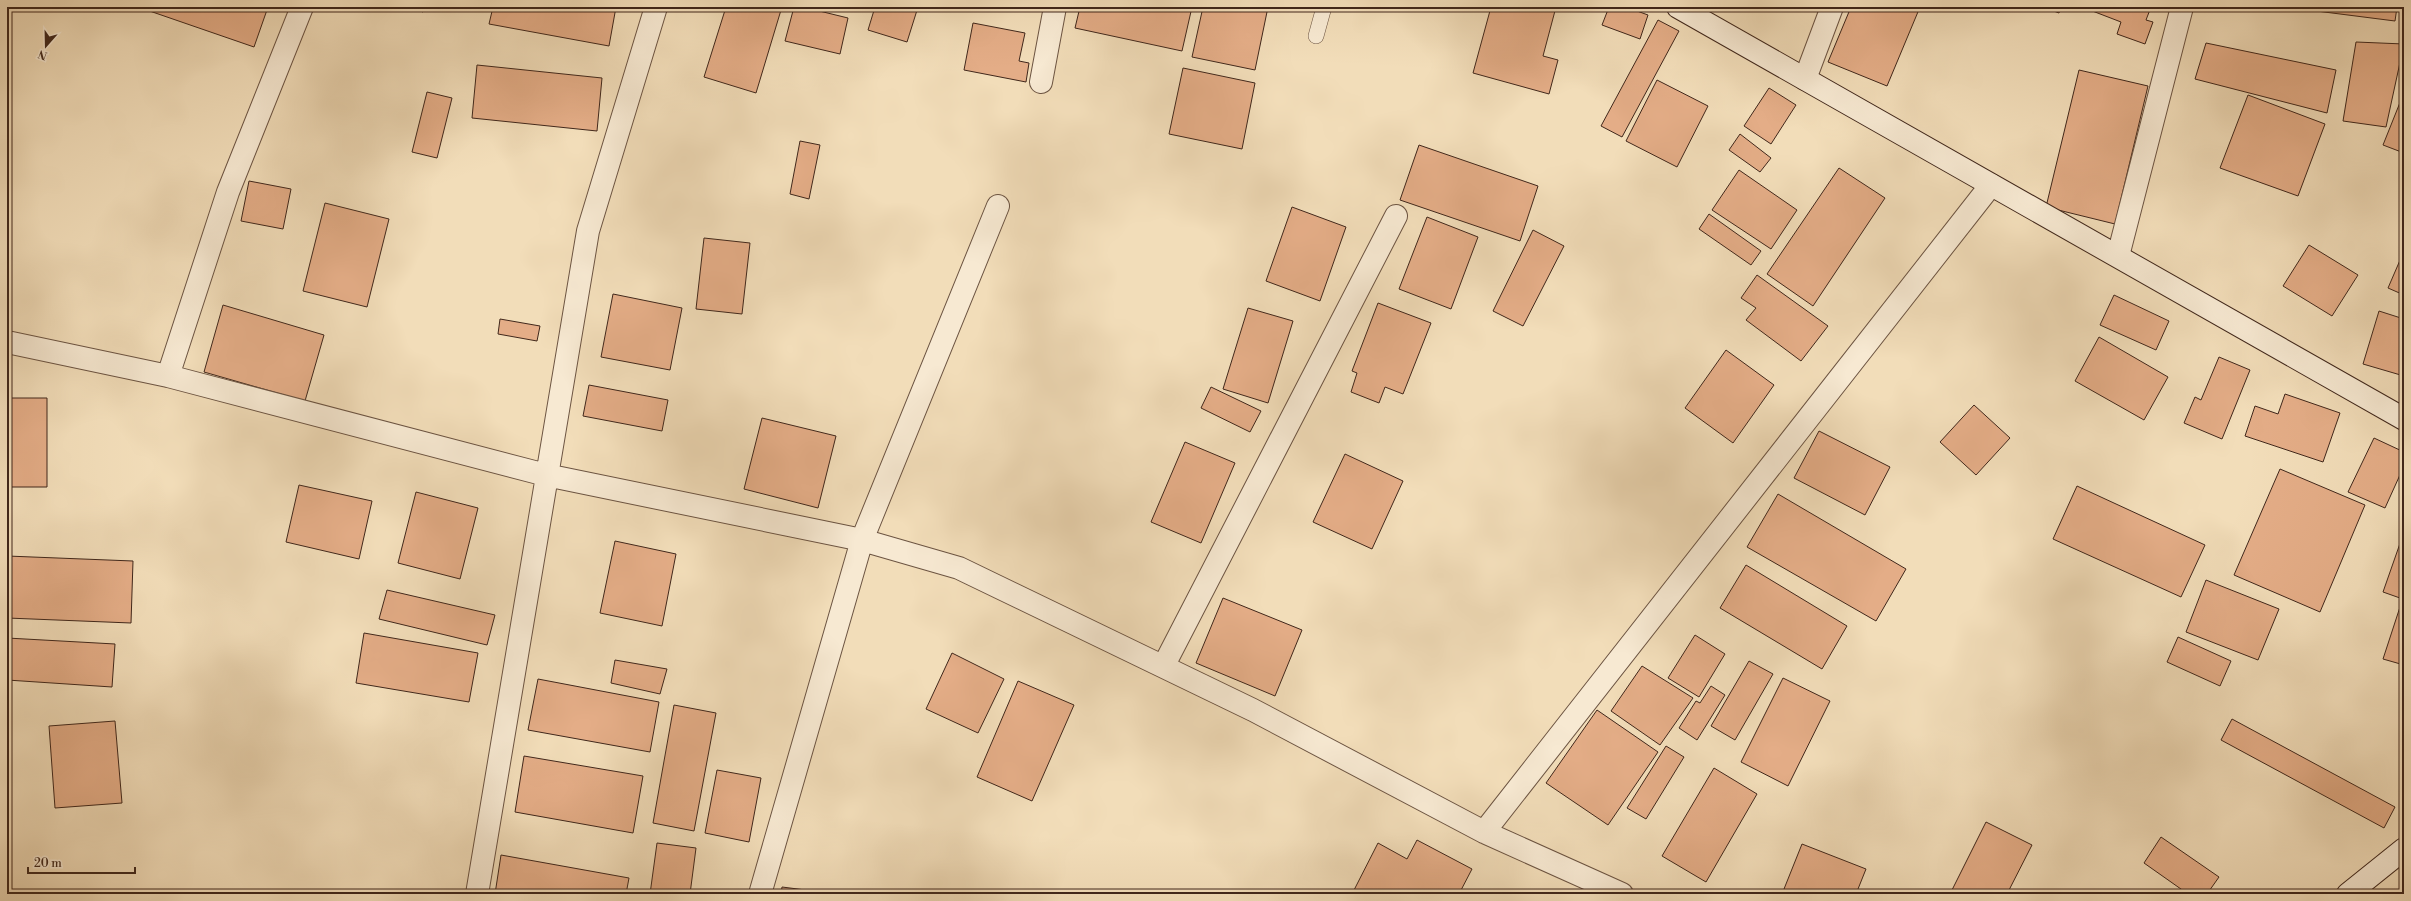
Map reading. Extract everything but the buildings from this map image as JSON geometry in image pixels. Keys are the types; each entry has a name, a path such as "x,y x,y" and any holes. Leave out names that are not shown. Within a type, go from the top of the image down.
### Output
{"street":[{"path":"168,376 228,192 302,7"},
{"path":"477,894 588,231 656,7"},
{"path":"1041,82 1055,7"},
{"path":"1678,7 2404,419"},
{"path":"1805,79 1832,7"},
{"path":"2118,256 2182,7"},
{"path":"1484,832 1991,185"},
{"path":"760,894 862,540 998,206"},
{"path":"1164,666 1396,216"},
{"path":"7,342 168,376 546,475 862,540 959,568 1253,710 1484,832 1622,894"},
{"path":"2348,894 2404,850"}],"lane":[{"path":"1316,36 1324,7"}]}
